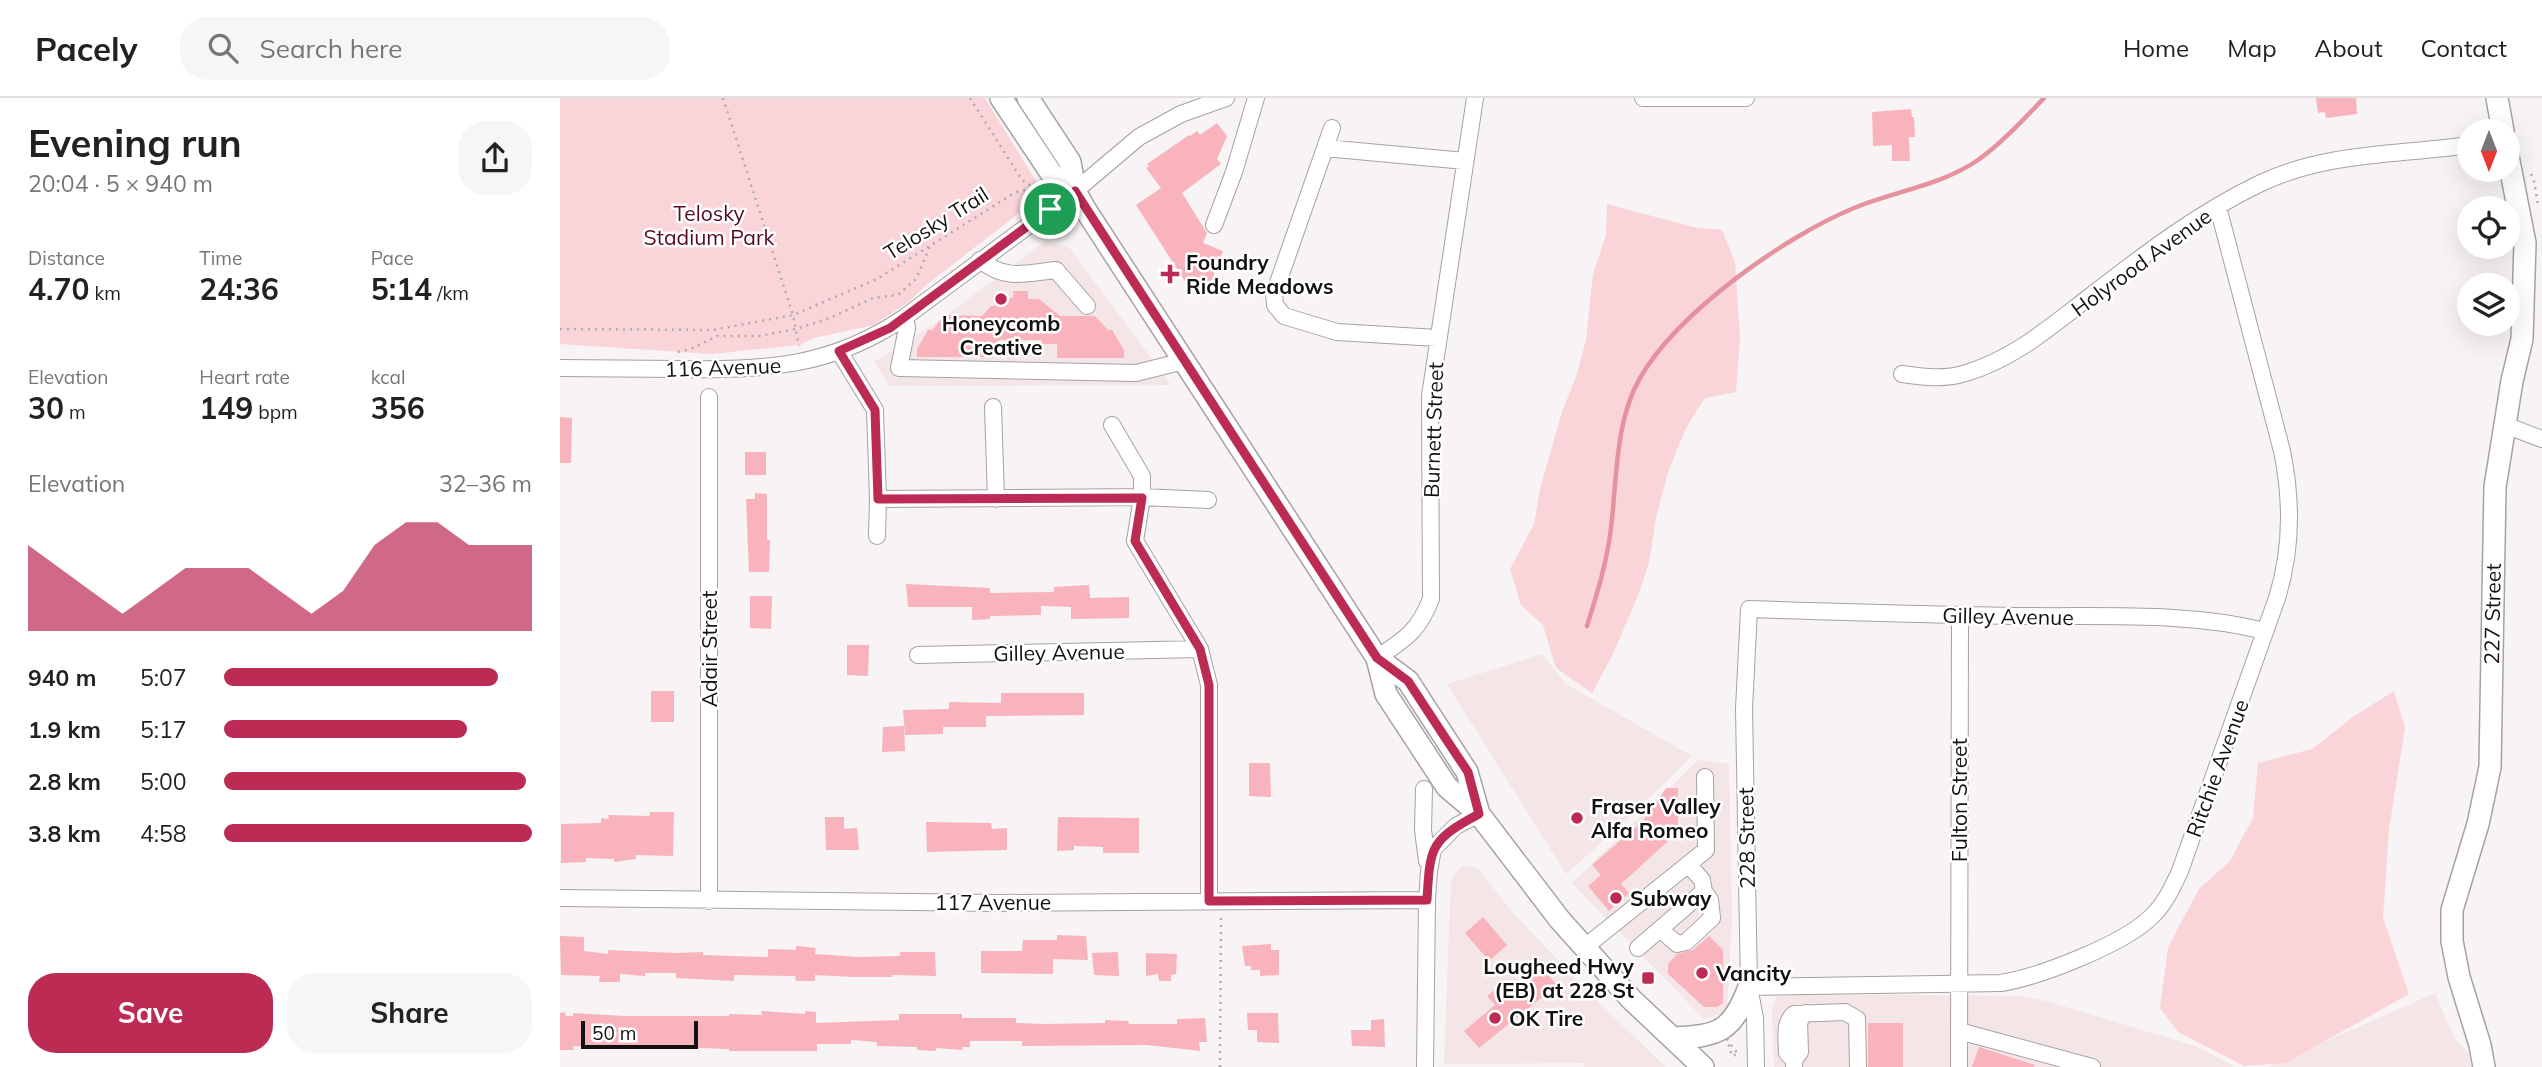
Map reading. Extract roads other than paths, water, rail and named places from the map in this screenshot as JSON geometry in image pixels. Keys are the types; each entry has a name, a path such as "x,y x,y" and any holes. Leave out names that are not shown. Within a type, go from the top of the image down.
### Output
{"main road":[{"path":"1001,98 1053,176 1075,191 1377,658 1386,694 1447,788 1479,814 1535,888 1631,999 1703,1067"},
{"path":"1028,98 1070,162 1075,191"},
{"path":"2497,98 2501,119"},
{"name":"227 Street","path":"2484,1067 2459,977 2452,940 2452,909 2478,824 2490,767 2494,499 2522,339 2525,243 2513,182"},
{"path":"1674,1038 1704,1037 1722,1030 1739,1012 1749,987"}],"street":[{"name":"116 Avenue","path":"560,368 749,369 804,362 839,351 875,335 905,317 1075,191 1139,137 1181,114 1226,98"},
{"path":"1214,225 1234,172 1255,98"},
{"name":"Burnett Street","path":"1377,658 1407,638 1422,620 1431,599 1430,396 1475,98"},
{"path":"1643,98 1746,98"},
{"path":"1332,128 1274,294 1275,304 1284,316 1336,332 1437,338"},
{"name":"Holyrood Avenue","path":"1902,374 1949,377 2010,355 2052,327 2174,233 2263,182 2331,160 2457,146"},
{"path":"1325,148 1465,161"},
{"name":"Ritchie Avenue","path":"1749,987 2001,984 2021,980 2129,934 2150,919 2166,900 2183,861 2265,631 2281,584 2287,552 2288,486 2282,451 2218,207"},
{"path":"980,260 990,268 1006,274 1056,270 1087,306"},
{"path":"905,317 907,328 899,368 1136,373 1184,360"},
{"path":"839,351 875,410 877,536"},
{"name":"Adair Street","path":"709,397 709,901"},
{"path":"993,407 996,499"},
{"path":"1112,425 1142,476 1142,498 1135,541 1200,649 1209,685 1209,901"},
{"path":"2505,425 2542,439"},
{"path":"878,499 1208,500"},
{"name":"Gilley Avenue","path":"1749,609 1960,616 2206,619 2265,631"},
{"name":"228 Street","path":"1749,609 1744,709 1749,987 1755,1018 1756,1067"},
{"name":"Fulton Street","path":"1959,1067 1960,616"},
{"name":"Gilley Avenue","path":"918,656 1200,649"},
{"path":"1585,947 1706,850 1705,777"},
{"path":"1424,789 1423,830 1429,870"},
{"path":"1425,1067 1429,870 1436,843 1456,826 1479,814"},
{"path":"1660,929 1676,944 1686,942 1712,918 1710,900 1704,891 1702,880 1688,864"},
{"path":"1638,948 1704,891"},
{"name":"117 Avenue","path":"560,898 709,901 1427,900"},
{"path":"1794,1063 1787,1053 1787,1024 1794,1014 1845,1012 1857,1019 1858,1067"},
{"path":"1959,1031 2092,1067"}],"waterway":[{"path":"1587,626 1607,553 1621,431 1632,395 1657,353 1706,303 1766,257 1826,221 1854,208 1934,182 1964,169 1995,146 2044,98"}],"place":[{"name":"Foundry Ride Meadows","path":"1170,274"},
{"name":"Honeycomb Creative","path":"1001,299"},
{"name":"Fraser Valley Alfa Romeo","path":"1577,818"},
{"name":"Subway","path":"1616,898"},
{"name":"Vancity","path":"1702,973"},
{"name":"Lougheed Hwy (EB) at 228 St","path":"1648,978"},
{"name":"OK Tire","path":"1495,1018"}],"park label":[{"name":"Telosky Stadium Park","path":"709,225"}]}
